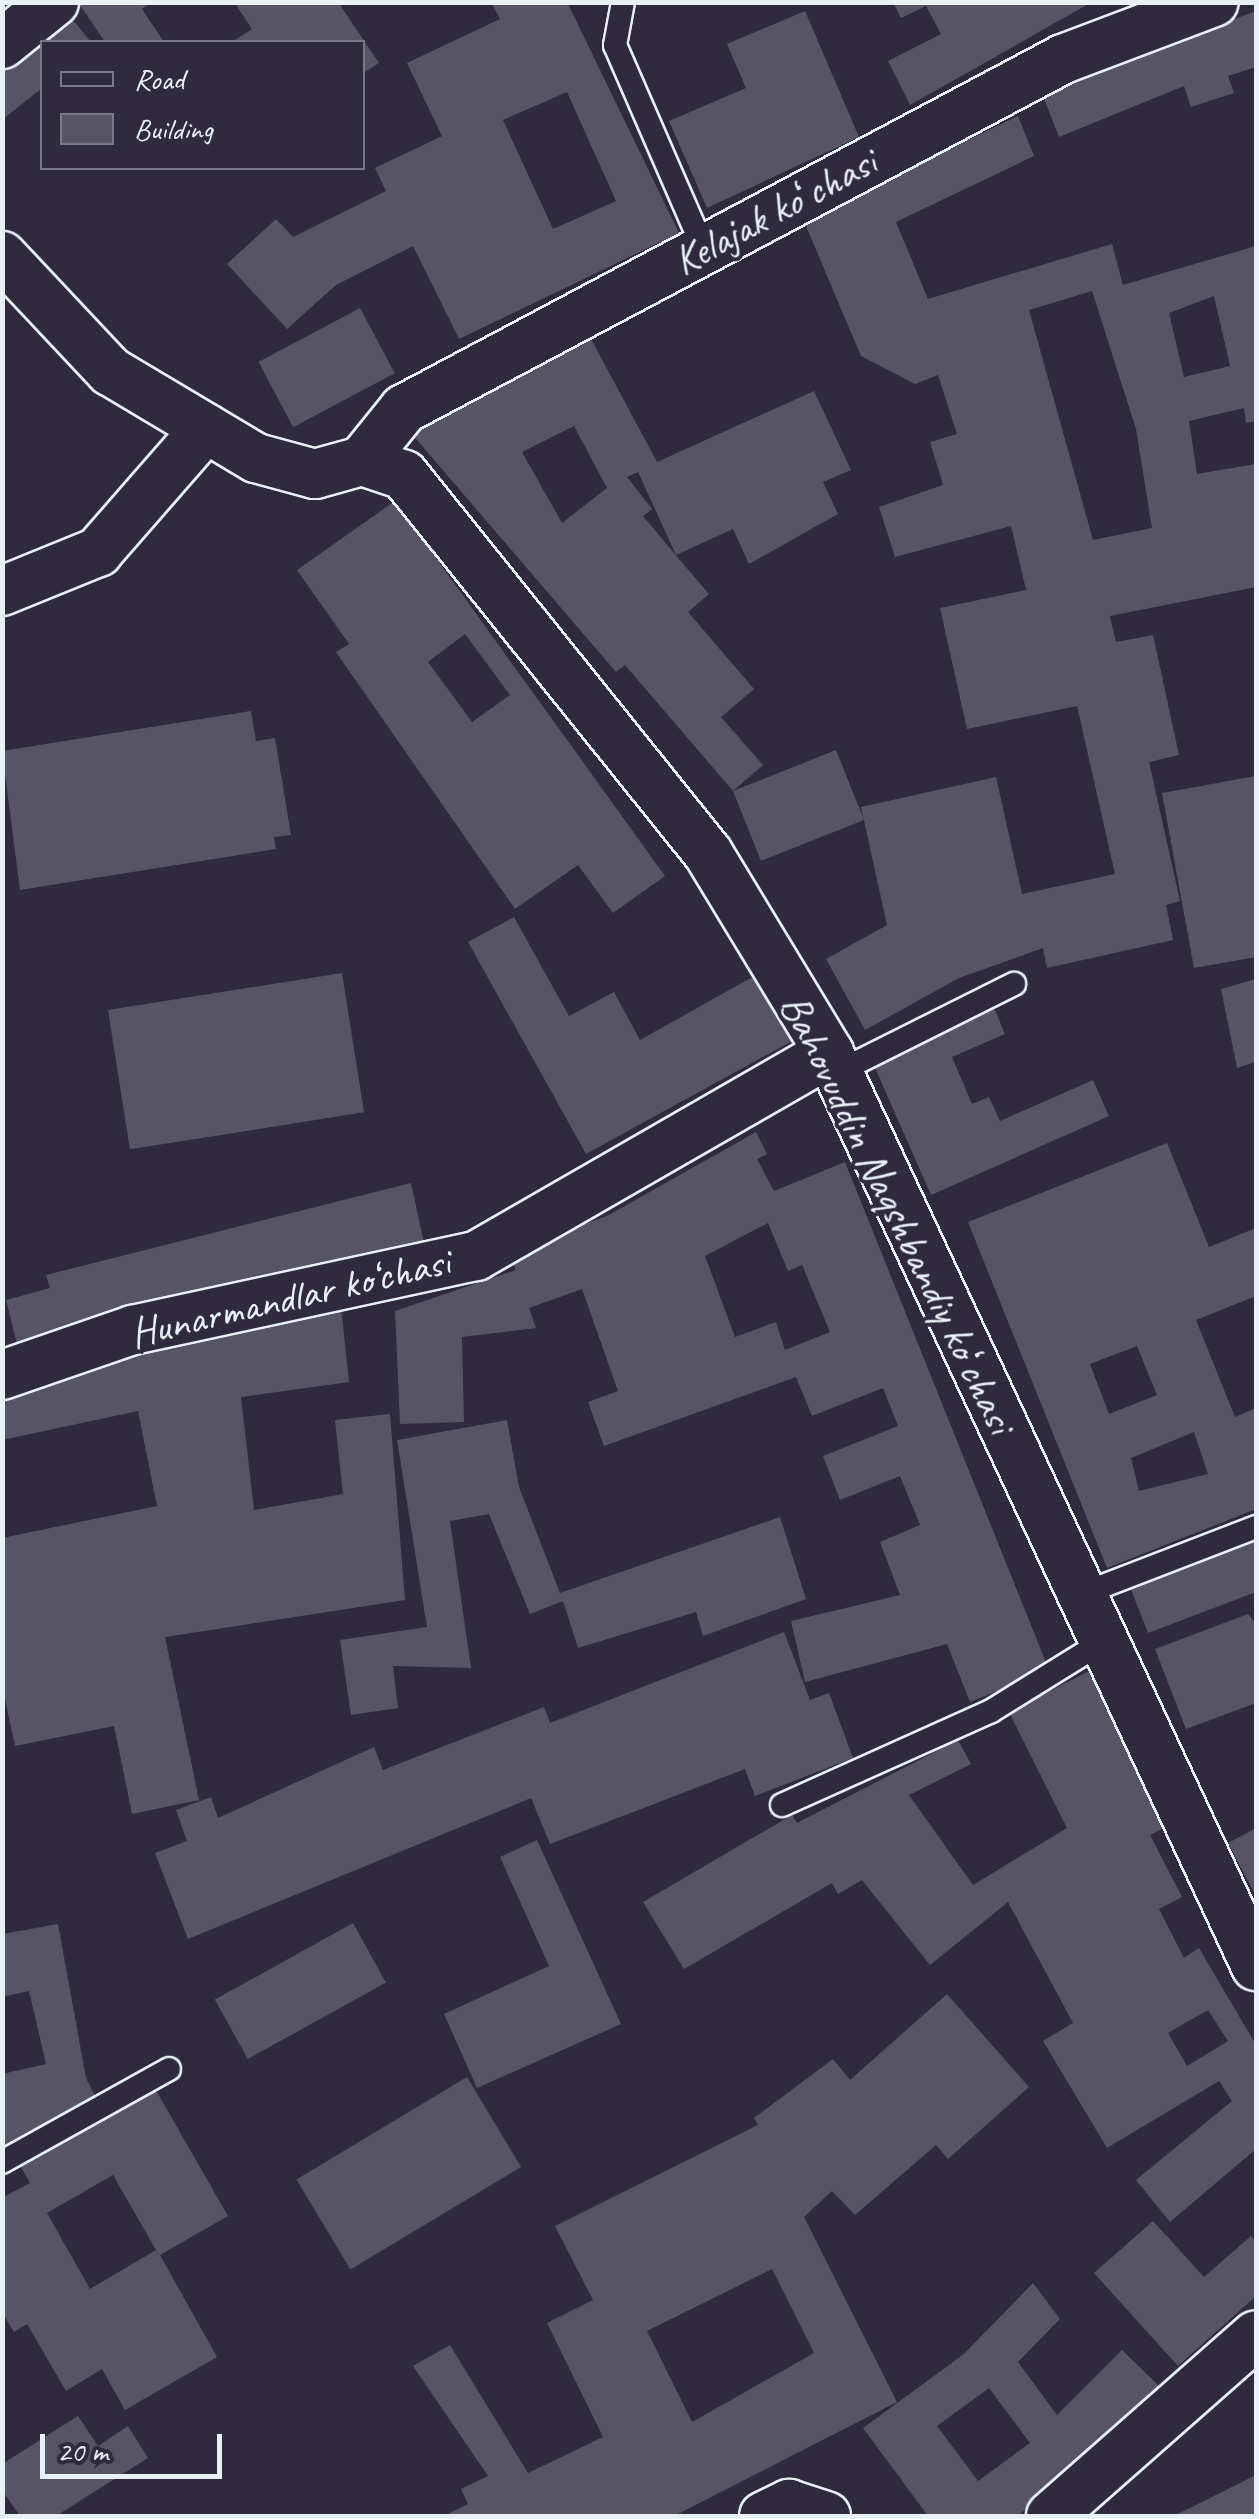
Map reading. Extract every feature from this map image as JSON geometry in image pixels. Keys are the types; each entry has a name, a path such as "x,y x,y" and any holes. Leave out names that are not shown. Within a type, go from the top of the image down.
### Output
{"street":[{"path":"2,44 54,2"},
{"name":"Kelajak koʻchasi","path":"362,461 404,409 1063,59 1214,2"},
{"path":"2,256 110,370 256,458 315,474 362,461"},
{"path":"2,591 98,552 206,428"},
{"name":"Bahovuddin Naqshbandiy koʻchasi","path":"362,461 404,475 708,852 834,1063 1099,1644 1256,1966"},
{"name":"Hunarmandlar ko‘chasi","path":"2,1375 133,1330 476,1256 834,1063"},
{"path":"1051,2516 1256,2335"},
{"path":"764,2516 789,2504 826,2516"}],"lane":[{"path":"623,2 616,45 704,250"},
{"path":"834,1063 1014,984"},
{"path":"1077,1596 1256,1527"},
{"path":"782,1804 991,1711 1099,1644"},
{"path":"2,2162 169,2069"}],"building":[{"path":"78,2 152,2 142,9 163,40 104,40"},
{"path":"234,2 338,2 364,40 235,40 252,29"},
{"path":"491,2 567,2 679,233 459,339 413,246 336,285 287,329 227,264 276,219 293,237 386,191 375,168 442,136 407,63 500,19","holes":["567,92 616,201 553,229 503,120"]},
{"path":"893,2 1092,2 910,105 888,61 941,34 926,6 901,18"},
{"path":"805,11 859,137 707,208 669,121 746,88 727,44"},
{"path":"1256,11 1256,67 1228,76 1234,93 1191,107 1184,86 1059,137 1041,91"},
{"path":"68,14 89,40 40,40 40,90 2,120 2,66"},
{"path":"365,42 379,63 365,72"},
{"path":"1018,116 1034,156 896,222 928,299 1112,244 1123,285 1256,246 1256,421 1246,423 1244,408 1189,421 1197,474 1256,464 1256,587 1110,616 1116,642 1153,635 1179,755 1149,762 1180,901 1166,905 1173,940 1047,968 1043,948 959,978 865,1030 826,959 887,925 861,807 996,777 1022,894 1115,874 1077,706 967,729 940,608 1026,590 1011,526 895,557 879,507 943,485 930,442 957,434 938,375 915,384 861,356 803,219","holes":["1092,291 1136,429 1152,528 1093,540 1029,310","1214,296 1230,366 1184,377 1169,313"]},
{"path":"360,308 395,373 293,427 258,362"},
{"path":"590,337 657,462 814,391 851,470 823,482 838,514 749,564 733,529 676,555 638,472 627,477 652,509 643,516 679,559 709,594 688,612 754,689 721,717 763,765 733,791 625,665 616,672 411,433","holes":["574,426 607,488 562,523 522,452"]},
{"path":"395,501 665,876 613,913 578,865 515,909 336,652 349,644 297,570","holes":["465,634 510,695 472,722 428,662"]},
{"path":"251,711 256,741 275,738 291,835 274,837 276,849 20,890 2,751"},
{"path":"836,750 864,820 761,861 733,791"},
{"path":"1256,776 1256,957 1194,968 1162,793"},
{"path":"514,917 569,1016 614,992 640,1040 756,975 792,1041 586,1154 468,942"},
{"path":"342,973 364,1112 130,1149 108,1010"},
{"path":"1256,979 1256,1062 1237,1068 1221,989"},
{"path":"994,1008 1005,1034 952,1057 972,1104 989,1097 1000,1121 1093,1080 1109,1116 931,1195 872,1061"},
{"path":"756,1132 767,1154 757,1159 774,1191 845,1162 1049,1670 970,1702 947,1644 805,1682 791,1621 900,1595 880,1542 920,1525 900,1476 840,1500 823,1456 898,1426 883,1388 812,1416 796,1377 604,1446 588,1402 618,1391 582,1289 529,1308 536,1328 462,1337 464,1422 400,1424 395,1311 516,1270 508,1251 607,1216","holes":["768,1223 788,1271 802,1265 830,1332 785,1350 776,1322 735,1337 705,1256"]},
{"path":"1167,1143 1209,1247 1256,1228 1256,1296 1196,1320 1235,1417 1256,1408 1256,1509 1107,1568 968,1222","holes":["1137,1346 1157,1395 1109,1414 1090,1364","1194,1432 1208,1474 1139,1491 1131,1458"]},
{"path":"411,1183 425,1248 18,1348 6,1300 50,1288 46,1275"},
{"path":"341,1306 349,1382 241,1397 254,1510 343,1494 335,1420 390,1414 405,1600 165,1637 199,1800 132,1814 114,1726 15,1746 2,1685 2,1538 157,1506 138,1411 2,1440 2,1393 108,1351"},
{"path":"507,1420 519,1487 560,1593 780,1517 806,1599 703,1636 696,1612 578,1648 563,1601 530,1614 489,1514 450,1521 471,1668 393,1666 398,1708 351,1715 340,1640 427,1627 397,1440"},
{"path":"1256,1540 1256,1592 1148,1633 1130,1587"},
{"path":"1248,1614 1256,1624 1256,1703 1186,1729 1155,1649"},
{"path":"784,1632 810,1700 829,1693 853,1758 755,1796 745,1769 550,1844 531,1798 188,1939 155,1853 187,1841 176,1810 211,1797 218,1818 374,1747 383,1770 544,1707 550,1723"},
{"path":"1091,1670 1172,1824 1150,1835 1182,1897 1159,1909 1184,1958 1199,1948 1256,2045 1256,2149 1170,2222 1136,2180 1232,2101 1219,2081 1107,2148 1043,2041 1073,2023 1008,1902 930,1965 862,1880 838,1894 832,1883 684,1969 643,1902 792,1815 797,1823 958,1740 971,1764 909,1795 973,1885 1067,1828 1009,1712","holes":["1208,2010 1228,2041 1187,2066 1168,2033"]},
{"path":"1256,1828 1256,1896 1228,1843"},
{"path":"537,1840 621,2024 477,2088 444,2014 549,1966 500,1857"},
{"path":"353,1923 386,1982 248,2059 215,2000"},
{"path":"58,1924 86,2078 100,2106 2,2156 2,2074 46,2064 29,1991 2,1997 2,1934"},
{"path":"947,1994 1029,2087 948,2159 936,2145 855,2215 832,2191 804,2217 897,2402 674,2516 444,2516 468,2504 461,2489 488,2476 413,2366 450,2345 528,2473 603,2437 547,2323 593,2300 555,2226 758,2125 754,2118 833,2059 850,2080","holes":["772,2269 814,2353 692,2422 647,2331"]},
{"path":"467,2077 521,2167 351,2269 296,2179"},
{"path":"154,2087 228,2216 160,2255 217,2357 125,2410 102,2369 66,2391 27,2324 14,2332 2,2312 2,2198 30,2183 19,2164","holes":["113,2175 156,2250 90,2289 47,2213"]},
{"path":"1153,2221 1204,2277 1251,2236 1256,2242 1256,2296 1178,2366 1094,2273"},
{"path":"1033,2283 1060,2319 1018,2362 1057,2415 1122,2350 1160,2387 1018,2516 928,2516 863,2428 964,2354","holes":["989,2388 1030,2443 978,2481 937,2426"]},
{"path":"78,2416 98,2446 128,2426 148,2458 56,2516 20,2516 2,2490 2,2464"},
{"path":"1256,2475 1256,2516 1173,2516 1190,2508"}]}
